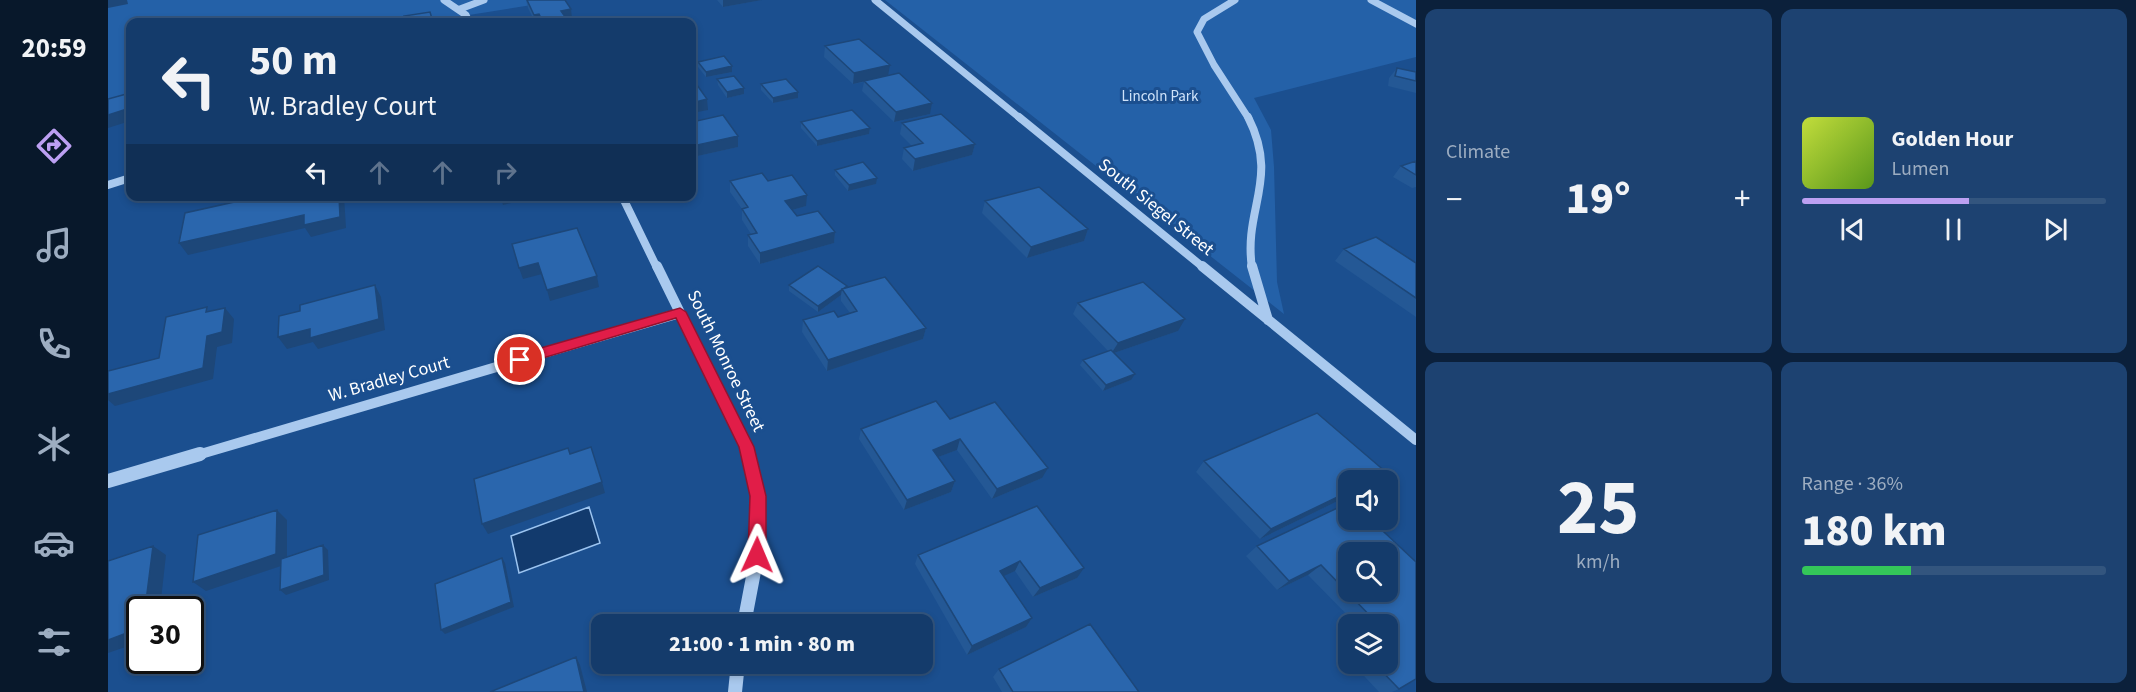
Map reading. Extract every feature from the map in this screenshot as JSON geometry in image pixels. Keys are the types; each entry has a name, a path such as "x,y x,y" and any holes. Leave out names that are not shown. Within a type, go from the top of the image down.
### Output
{"street":[{"path":"444,0 460,9 467,18"},
{"path":"460,9 484,0"},
{"name":"South Siegel Street","path":"875,0 1416,440"},
{"path":"1235,0 1204,19 1197,32 1202,46 1240,101 1256,138 1263,167 1250,234 1253,279 1268,321"},
{"path":"1371,0 1416,24"},
{"path":"108,185 126,179"},
{"name":"South Monroe Street","path":"624,201 746,447 758,496 757,555 746,614"},
{"name":"W. Bradley Court","path":"108,481 680,312"},
{"path":"735,692 737,674"}],"green space":[{"path":"108,0 563,0 450,18 126,18 126,99 108,111"},
{"name":"Lincoln Park","path":"885,0 1416,0 1416,57 1254,98 1271,130 1277,282 1284,314"}],"shaded area":[{"path":"589,507 600,543 519,573 511,536"}],"building":[{"path":"527,0 565,0 571,9 561,11 566,18 541,18 539,14 534,15"},
{"path":"430,12 432,18 405,18 404,16"},
{"path":"859,39 890,65 854,73 825,46"},
{"path":"724,56 732,66 706,72 698,62"},
{"path":"1397,68 1416,72 1416,81 1395,76"},
{"path":"899,73 932,103 896,112 864,81"},
{"path":"734,76 744,88 727,92 717,79"},
{"path":"786,79 798,92 773,98 761,84"},
{"path":"696,84 707,99 696,102"},
{"path":"126,94 126,109 108,115 108,99"},
{"path":"852,110 870,128 817,141 801,122"},
{"path":"941,114 975,144 915,159 904,148 923,143 902,123"},
{"path":"723,115 738,136 696,145 696,121"},
{"path":"1416,161 1416,175 1401,166"},
{"path":"863,162 877,178 849,185 835,170"},
{"path":"762,173 768,181 792,175 807,195 785,201 797,216 818,211 835,232 760,253 748,235 757,233 742,209 748,207 730,181"},
{"path":"1039,187 1088,229 1031,247 985,201"},
{"path":"239,201 339,201 340,217 304,225 304,215 179,243 185,213"},
{"path":"577,228 597,276 547,290 538,263 519,268 512,244"},
{"path":"1376,237 1416,263 1416,298 1344,249"},
{"path":"818,266 847,286 818,306 789,285"},
{"path":"885,277 926,328 828,360 803,320 834,311 838,317 857,311 842,289"},
{"path":"1143,282 1185,319 1118,343 1078,303"},
{"path":"375,285 379,319 310,338 310,329 278,337 279,316 300,311 300,305"},
{"path":"207,307 206,312 225,308 222,332 207,336 203,368 108,394 108,371 159,358 166,317"},
{"path":"1111,350 1135,374 1106,385 1083,360"},
{"path":"936,401 950,419 995,402 1048,468 997,489 960,439 933,450 955,481 907,500 861,429"},
{"path":"1317,413 1384,470 1338,470 1338,497 1271,529 1204,461"},
{"path":"591,447 602,482 482,524 474,479 568,448 570,454"},
{"path":"1037,506 1084,568 1040,588 1020,561 1000,571 1032,618 972,646 918,555"},
{"path":"1338,508 1338,530 1382,530 1395,542 1338,542 1338,583 1321,565 1289,581 1257,546"},
{"path":"277,510 276,554 193,582 198,535"},
{"path":"323,545 324,575 280,590 281,559"},
{"path":"1398,545 1416,562 1416,679 1399,689 1385,674 1398,674 1398,614 1368,614 1357,602 1398,602"},
{"path":"153,546 147,596 126,596 126,633 108,640 108,561"},
{"path":"502,558 511,602 441,630 435,584"},
{"path":"1090,624 1139,692 1013,692 999,669"},
{"path":"576,657 584,692 490,692"}],"route":[{"path":"520,360 680,312 746,447 758,496 757,555"}]}
